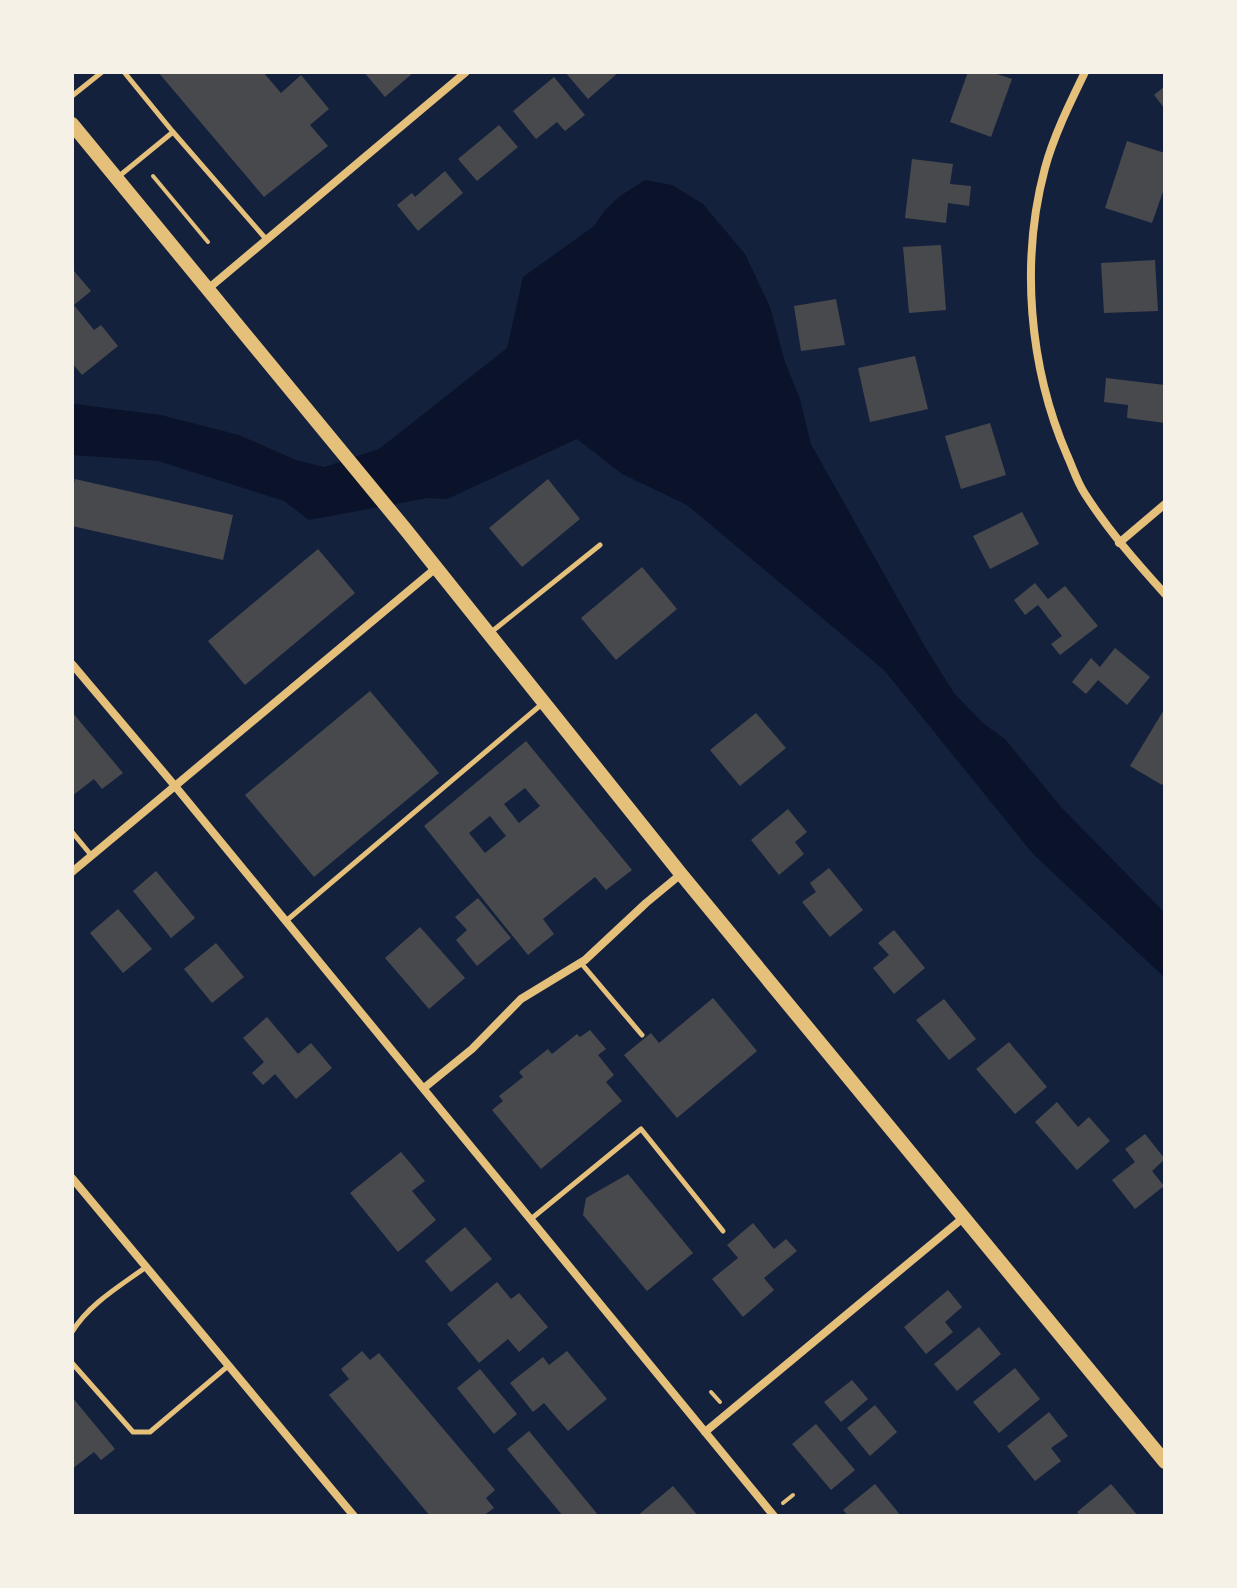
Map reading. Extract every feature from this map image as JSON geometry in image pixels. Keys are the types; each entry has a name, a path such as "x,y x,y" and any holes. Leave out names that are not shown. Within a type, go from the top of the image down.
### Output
{"street":[{"path":"209,288 466,72"},
{"path":"1085,72 1045,167 1032,235 1031,291 1037,349 1051,417 1083,491 1119,543 1165,594"},
{"path":"72,124 406,530 681,874 1165,1462"},
{"path":"1119,543 1165,504"},
{"path":"72,872 436,568"},
{"path":"72,664 774,1516"},
{"path":"424,1088 472,1049 521,999 581,963 681,874"},
{"path":"72,1178 354,1516"},
{"path":"705,1432 963,1218"}],"lane":[{"path":"72,96 102,72"},
{"path":"124,72 266,239"},
{"path":"117,177 173,132"},
{"path":"489,634 600,545"},
{"path":"286,921 544,702"},
{"path":"72,832 92,856"},
{"path":"581,963 642,1035"},
{"path":"531,1219 641,1129 723,1231"},
{"path":"72,1332 80,1319 100,1301 146,1267"},
{"path":"72,1363 133,1432 150,1432 228,1366"}],"path":[{"path":"153,176 208,242"}],"water":[{"path":"645,180 672,185 703,204 745,254 770,307 811,444 924,645 954,693 983,723 1005,739 1062,808 1165,913 1165,978 1033,854 884,670 687,505 622,474 577,439 447,499 428,498 309,520 284,501 158,461 72,455 72,404 161,415 239,435 296,460 324,467 379,449 507,348 523,277 594,226 620,196"}],"building":[{"path":"158,72 263,72 281,93 301,75 329,109 310,125 328,146 264,197"},
{"path":"364,72 414,72 385,97"},
{"path":"565,72 619,72 588,99"},
{"path":"968,72 991,72 1012,79 991,137 950,122"},
{"path":"554,77 585,115 565,131 557,122 536,139 513,111"},
{"path":"1165,86 1165,109 1154,95"},
{"path":"499,125 518,147 477,181 458,159"},
{"path":"1127,141 1165,153 1165,186 1152,223 1105,208"},
{"path":"912,159 953,164 950,184 971,186 969,206 948,203 946,223 905,218"},
{"path":"445,171 463,193 418,231 397,205 412,193 415,197"},
{"path":"941,245 946,310 909,313 903,247"},
{"path":"1155,260 1158,311 1104,313 1101,263"},
{"path":"74,271 91,291 74,305 94,330 101,325 118,346 82,375 72,363"},
{"path":"836,299 845,345 801,351 794,306"},
{"path":"915,356 928,409 870,422 858,368"},
{"path":"1106,378 1165,385 1165,423 1127,418 1128,405 1104,402"},
{"path":"990,423 1006,475 961,489 945,436"},
{"path":"75,479 233,515 223,560 72,526"},
{"path":"548,479 580,519 522,567 489,528"},
{"path":"1022,512 1039,544 990,569 973,536"},
{"path":"318,549 355,593 245,685 208,641"},
{"path":"642,567 677,609 616,660 581,618"},
{"path":"1035,583 1048,599 1065,586 1098,626 1060,655 1051,644 1062,636 1038,605 1025,615 1014,600"},
{"path":"1115,648 1150,677 1127,705 1098,680 1086,694 1072,682 1091,658 1100,667"},
{"path":"370,691 439,773 314,877 245,795"},
{"path":"1165,708 1165,781 1162,785 1130,766"},
{"path":"72,712 123,773 102,789 94,779 72,796"},
{"path":"756,713 786,748 740,786 710,750"},
{"path":"526,741 632,870 606,890 595,877 543,919 554,934 528,955 424,826","holes":["525,788 540,806 519,823 504,804","490,816 506,836 485,853 469,833"]},
{"path":"788,809 807,832 795,842 804,854 779,875 751,840"},
{"path":"829,868 863,910 830,937 802,902 816,892 810,883"},
{"path":"156,871 195,918 171,938 133,891"},
{"path":"478,898 511,938 477,966 456,940 467,930 455,917"},
{"path":"118,909 152,949 123,973 90,933"},
{"path":"420,927 465,978 429,1009 385,958"},
{"path":"894,930 925,968 894,994 873,968 889,955 878,943"},
{"path":"216,943 244,977 212,1003 184,969"},
{"path":"713,998 757,1051 677,1118 624,1055 651,1033 659,1043"},
{"path":"944,999 976,1039 949,1060 916,1020"},
{"path":"267,1017 298,1054 311,1043 332,1068 296,1099 275,1074 263,1085 252,1073 264,1062 243,1038"},
{"path":"590,1030 606,1049 598,1055 614,1075 606,1082 622,1101 541,1169 492,1110 503,1101 499,1096 523,1077 519,1072 548,1049 552,1054 577,1034 580,1037"},
{"path":"1009,1042 1047,1087 1015,1114 976,1069"},
{"path":"1057,1102 1078,1127 1089,1117 1110,1141 1077,1170 1035,1122"},
{"path":"1145,1134 1165,1159 1152,1171 1164,1186 1135,1209 1112,1180 1135,1162 1125,1149"},
{"path":"401,1152 425,1181 412,1191 436,1220 398,1252 350,1193"},
{"path":"628,1174 693,1253 647,1291 583,1215 586,1198"},
{"path":"753,1223 774,1249 786,1239 797,1251 764,1278 774,1290 743,1317 712,1279 738,1258 727,1245"},
{"path":"465,1227 492,1259 451,1292 425,1261"},
{"path":"497,1282 511,1299 519,1293 548,1327 519,1352 508,1339 479,1363 447,1324"},
{"path":"948,1290 962,1307 945,1322 953,1332 926,1354 904,1327"},
{"path":"979,1327 1001,1354 957,1391 934,1364"},
{"path":"362,1351 370,1360 379,1353 495,1490 486,1498 494,1508 483,1516 430,1516 329,1395 349,1379 341,1369"},
{"path":"567,1351 607,1399 568,1431 544,1403 533,1412 510,1383 543,1357 549,1365"},
{"path":"1015,1368 1040,1399 999,1433 973,1402"},
{"path":"480,1369 517,1414 494,1434 457,1388"},
{"path":"852,1380 868,1399 841,1422 824,1402"},
{"path":"72,1397 115,1449 101,1460 94,1452 72,1469"},
{"path":"875,1405 897,1432 870,1456 847,1428"},
{"path":"1049,1412 1068,1436 1051,1448 1061,1461 1035,1481 1007,1446"},
{"path":"816,1424 855,1470 831,1490 792,1444"},
{"path":"529,1431 599,1516 563,1516 507,1449"},
{"path":"875,1484 901,1516 848,1516 843,1510"},
{"path":"1111,1484 1138,1516 1080,1516 1077,1512"},
{"path":"673,1486 698,1516 637,1516"}]}
